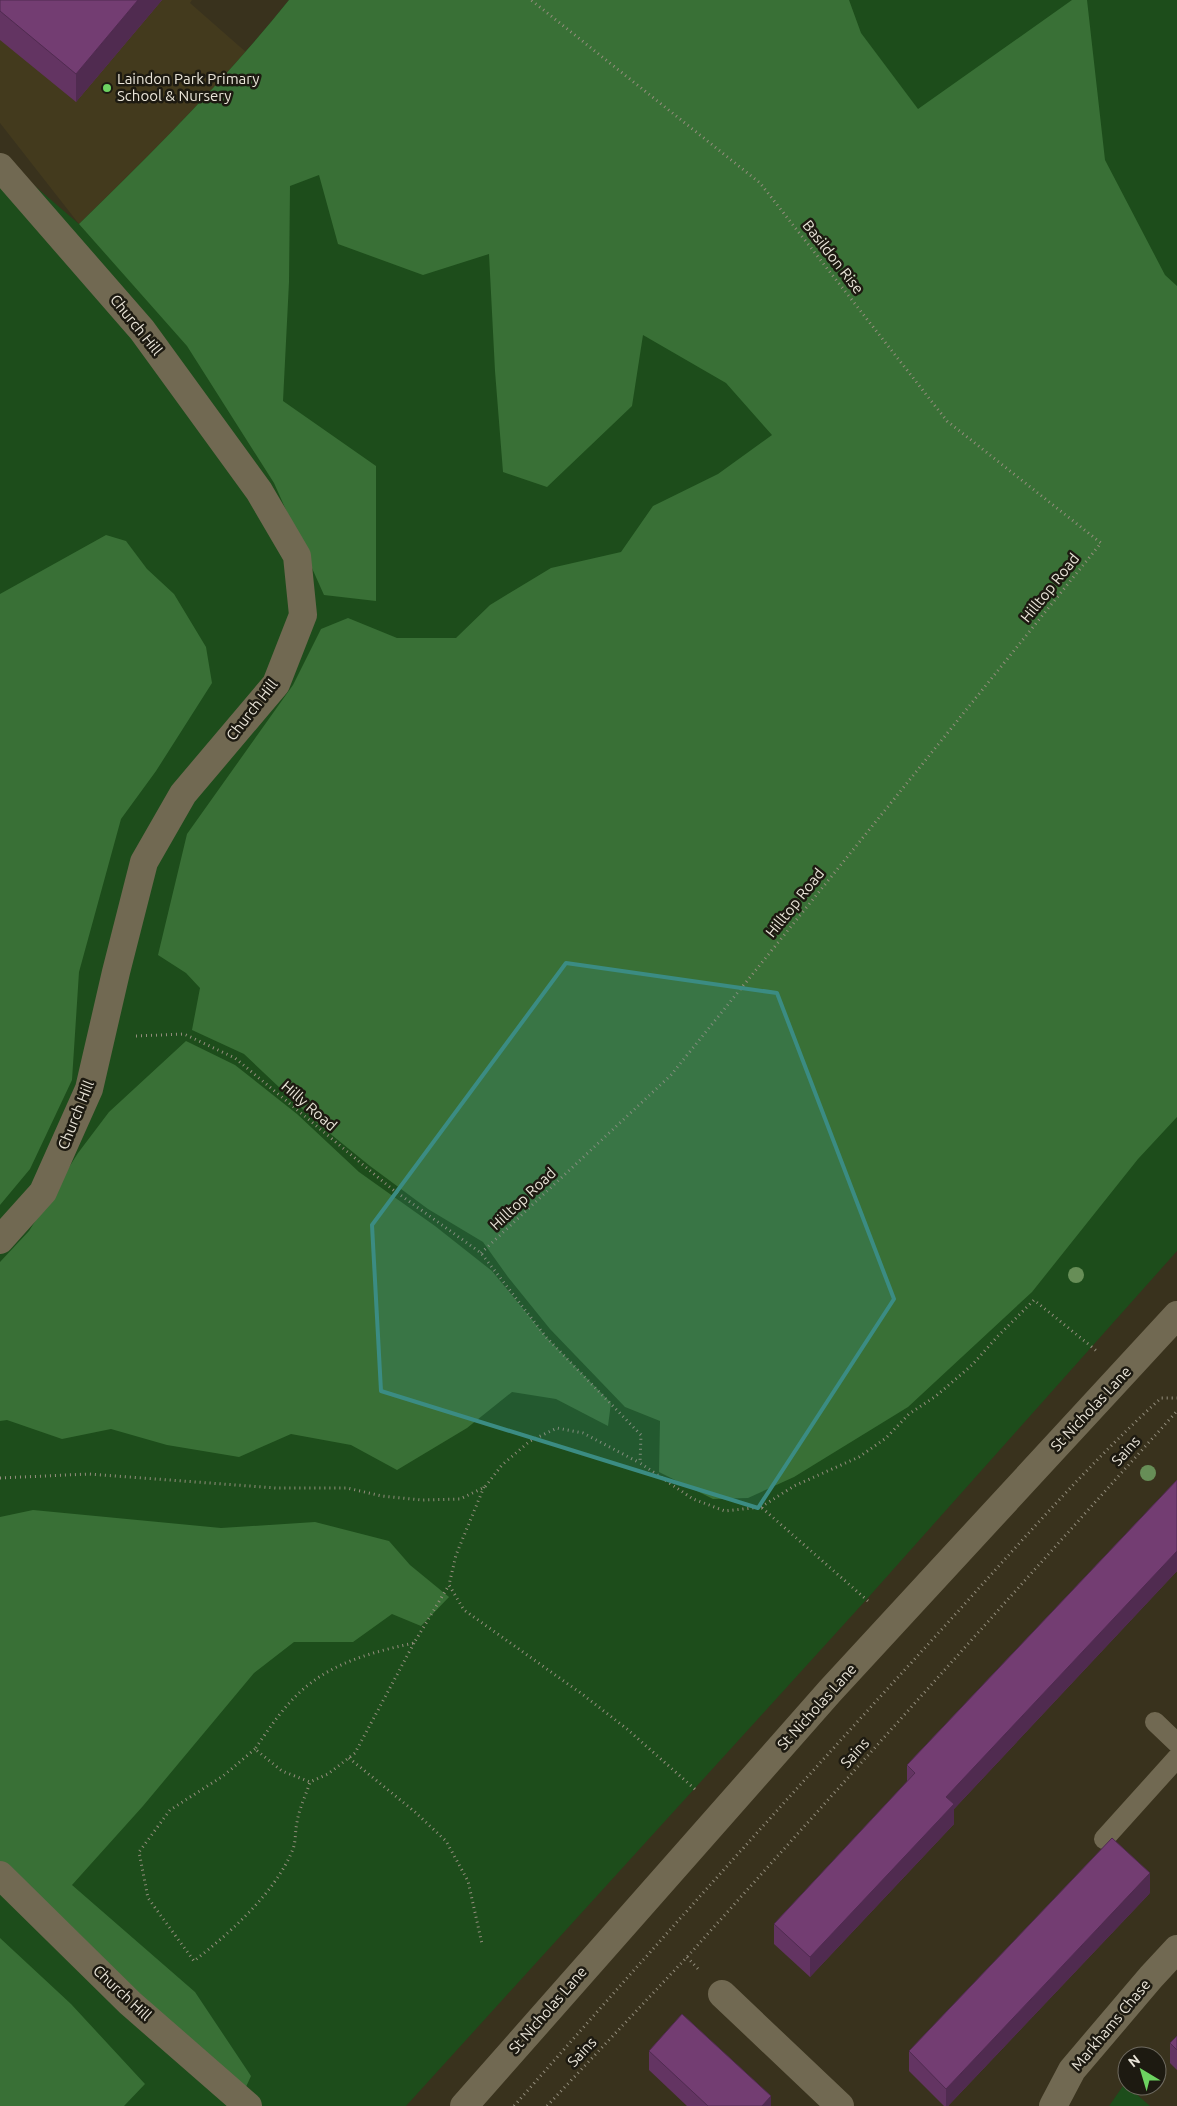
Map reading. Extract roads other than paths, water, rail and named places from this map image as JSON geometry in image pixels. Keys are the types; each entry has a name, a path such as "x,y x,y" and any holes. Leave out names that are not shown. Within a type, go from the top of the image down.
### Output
{"street":[{"name":"Church Hill","path":"0,167 142,330 260,491 297,556 303,615 276,684 183,794 144,862 89,1089 43,1192 0,1240"},
{"name":"St Nicholas Lane","path":"464,2106 830,1691 1177,1315"},
{"name":"Church Hill","path":"0,1875 130,2003 248,2106"},
{"name":"Markhams Chase","path":"1053,2106 1072,2070 1151,1976 1177,1949"},
{"path":"722,1994 840,2106"}],"lane":[{"path":"1154,1722 1177,1744"},
{"path":"1104,1838 1177,1758"}],"place":[{"name":"Laindon Park Primary School & Nursery","path":"107,88"}]}
